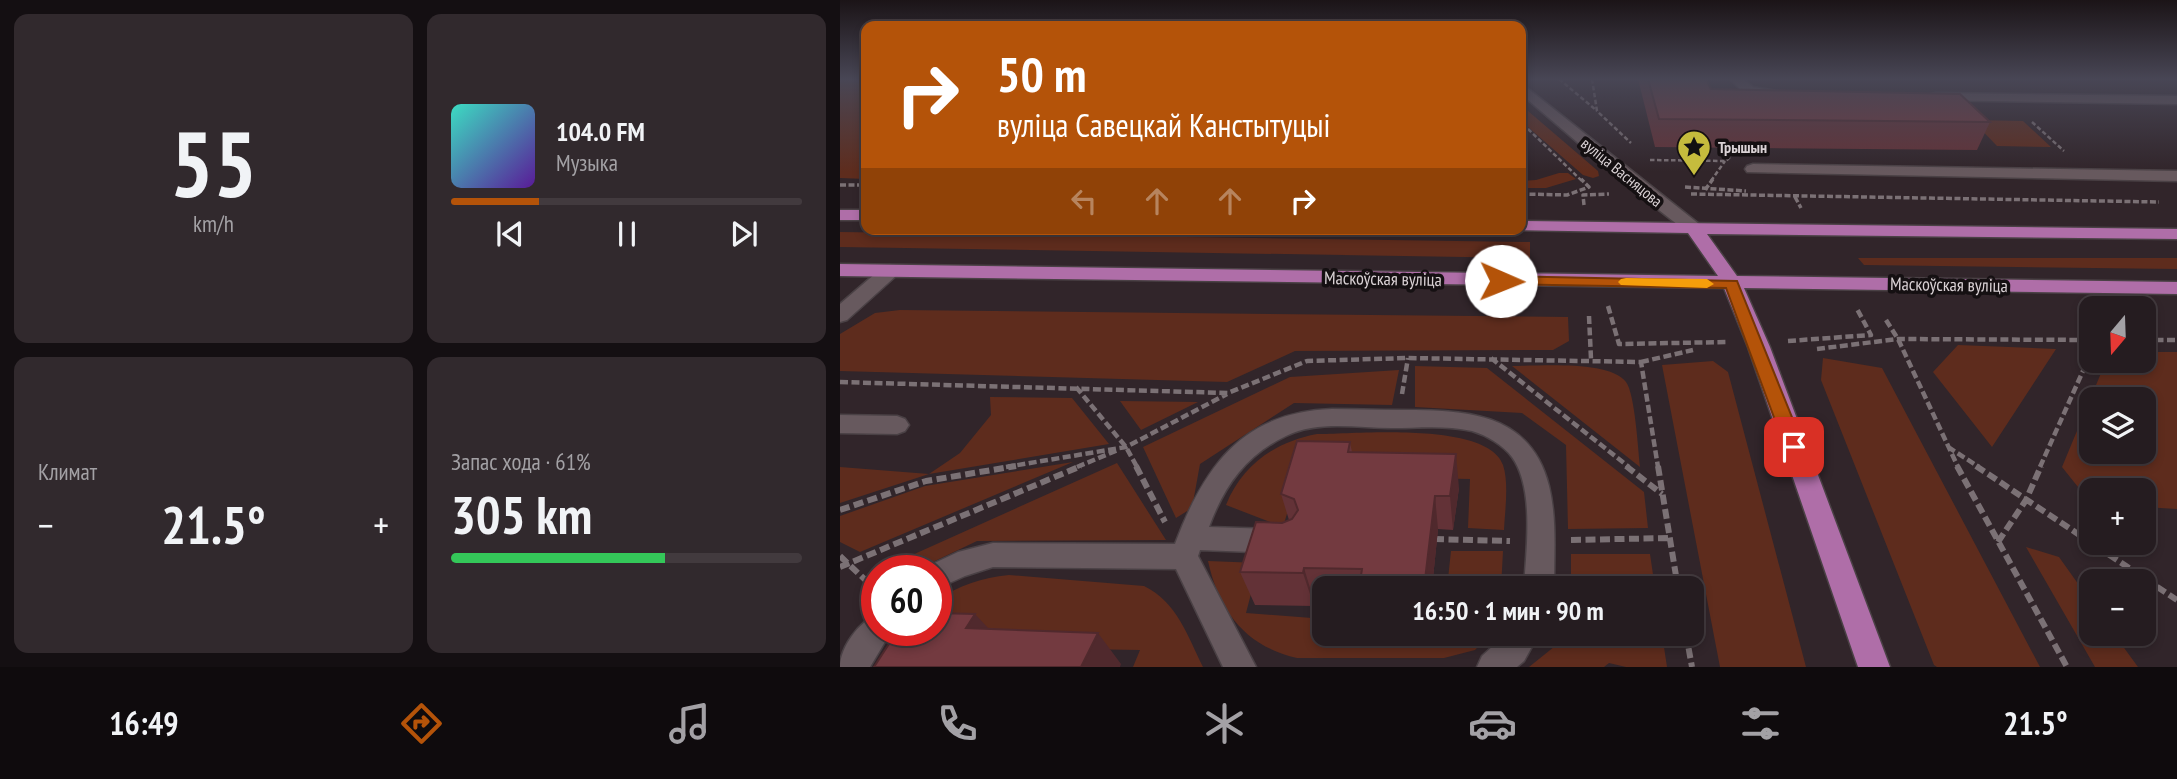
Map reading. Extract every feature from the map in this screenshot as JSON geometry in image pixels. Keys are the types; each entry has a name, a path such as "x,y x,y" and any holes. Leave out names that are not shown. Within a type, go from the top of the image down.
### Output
{"main road":[{"path":"840,215 861,215"},
{"path":"1526,226 2177,234"},
{"path":"1693,228 1715,254 1732,284 1759,349 1874,667"},
{"name":"Маскоўская вуліца","path":"840,270 2177,288"}],"street":[{"name":"вуліца Васняцова","path":"1548,110 1638,186 1693,228"},
{"path":"1753,169 2177,176"},
{"path":"840,315 890,271"},
{"path":"1240,667 1187,547 1207,499 1222,474 1244,449 1270,433 1298,422 1325,418 1445,420 1474,424 1502,434 1521,450 1532,470 1538,491 1539,576"},
{"path":"840,424 897,425"},
{"path":"952,568 993,555 1292,542"},
{"path":"851,667 865,646"},
{"path":"1493,667 1516,646"}],"path":[{"path":"1597,111 1632,144"},
{"path":"2027,117 2070,156"},
{"path":"1526,126 1589,187 1567,195 1526,194"},
{"path":"1649,160 1657,169"},
{"path":"1705,190 1726,160"},
{"path":"840,185 861,185"},
{"path":"1684,187 1705,190 1808,192 1818,206"},
{"path":"1585,206 1583,194 1610,194"},
{"path":"1683,194 2164,202"},
{"path":"1795,197 1799,205"},
{"path":"1589,316 1591,359"},
{"path":"1610,317 1619,344 1688,342"},
{"path":"1886,320 1898,339 1947,447 2067,667"},
{"path":"1826,341 1871,335 1864,323"},
{"path":"1816,349 1898,339 2079,340"},
{"path":"2156,340 2177,340"},
{"path":"1641,362 1693,350"},
{"path":"1402,397 1408,358"},
{"path":"1491,358 1663,494"},
{"path":"1998,542 2026,500 2083,373"},
{"path":"1076,387 1126,447 1187,547"},
{"path":"840,567 1126,447 1228,393"},
{"path":"840,510 926,481 1126,447"},
{"path":"1947,447 2177,600"},
{"path":"1601,540 1670,538"},
{"path":"1434,539 1540,541"},
{"path":"840,556 861,574"},
{"path":"1688,646 1692,667"}],"shaded area":[{"path":"840,110 861,110 861,179 840,178"},
{"path":"1526,110 1598,171 1599,176 1593,178 1583,175 1526,125"},
{"path":"1972,120 2023,121 2051,147 1997,146"},
{"path":"1559,173 1568,173 1576,179 1546,188 1526,188 1526,181"},
{"path":"840,232 861,232 861,235 1530,242 1530,258 840,247"},
{"path":"1858,258 2177,258 2177,269 1864,265"},
{"path":"900,310 1568,317 1569,341 1553,350 1295,351 1227,382 840,371 840,334 875,313"},
{"path":"1958,345 2056,349 1992,447 1933,372"},
{"path":"2156,352 2177,352 2177,509 2156,508 2156,478 2079,478 2079,488 2062,467 2079,426 2079,464 2156,464 2156,387 2095,387 2101,373 2156,373"},
{"path":"1823,358 1882,368 2040,667 1934,665 1821,380"},
{"path":"1713,361 1728,372 1806,667 1720,667 1662,365"},
{"path":"1415,366 1487,368 1644,492 1648,528 1568,529 1566,445 1522,413 1415,407"},
{"path":"1512,366 1590,367 1618,375 1626,382 1632,398 1640,467"},
{"path":"1399,370 1392,405 1294,403 1200,464 1192,508 1176,518 1143,447 1290,377"},
{"path":"990,397 1072,398 1109,444 929,474 960,453 991,415"},
{"path":"1120,401 1198,402 1141,430"},
{"path":"1419,433 1473,442 1492,451 1505,472 1504,530 1468,528 1470,479 1368,477 1301,467 1283,527 1226,505 1241,478 1262,458 1287,443 1317,434"},
{"path":"1073,462 860,552 840,542 840,516 925,486"},
{"path":"1117,463 1166,540 977,541 948,555 912,555"},
{"path":"840,467 929,474 840,503"},
{"path":"2026,547 2059,557 2079,585 2079,639"},
{"path":"1451,551 1503,551 1502,576 1448,576"},
{"path":"1571,554 1650,554 1653,576 1571,576"},
{"path":"1208,561 1259,563 1246,613 1312,618 1312,646 1479,646 1475,650 1444,658 1297,658 1263,645 1237,624 1219,596"},
{"path":"1009,575 1144,586 1173,610 1203,667 1133,667 1140,650 1019,648 877,667 910,646 952,646 952,591 989,578"},
{"path":"1555,646 1664,646 1667,667 1626,667 1609,663 1604,667 1529,667"},
{"path":"2083,646 2123,646 2138,667 2095,667"}],"building":[{"path":"1657,110 1977,110 1990,122 1659,119"},
{"path":"1297,441 1350,442 1348,452 1456,454 1450,496 1435,496 1425,576 1361,576 1362,569 1304,568 1303,573 1240,572 1256,522 1282,523 1292,519 1298,510 1294,499 1281,494"},
{"path":"952,613 975,614 966,628 1098,633 1081,667 874,667 888,646 952,646"}],"slow traffic":[{"path":"1626,282 1707,284"}],"place":[{"name":"Трышын","path":"1694,177"}],"route":[{"path":"1501,281 1732,284 1759,349 1794,447"}]}
